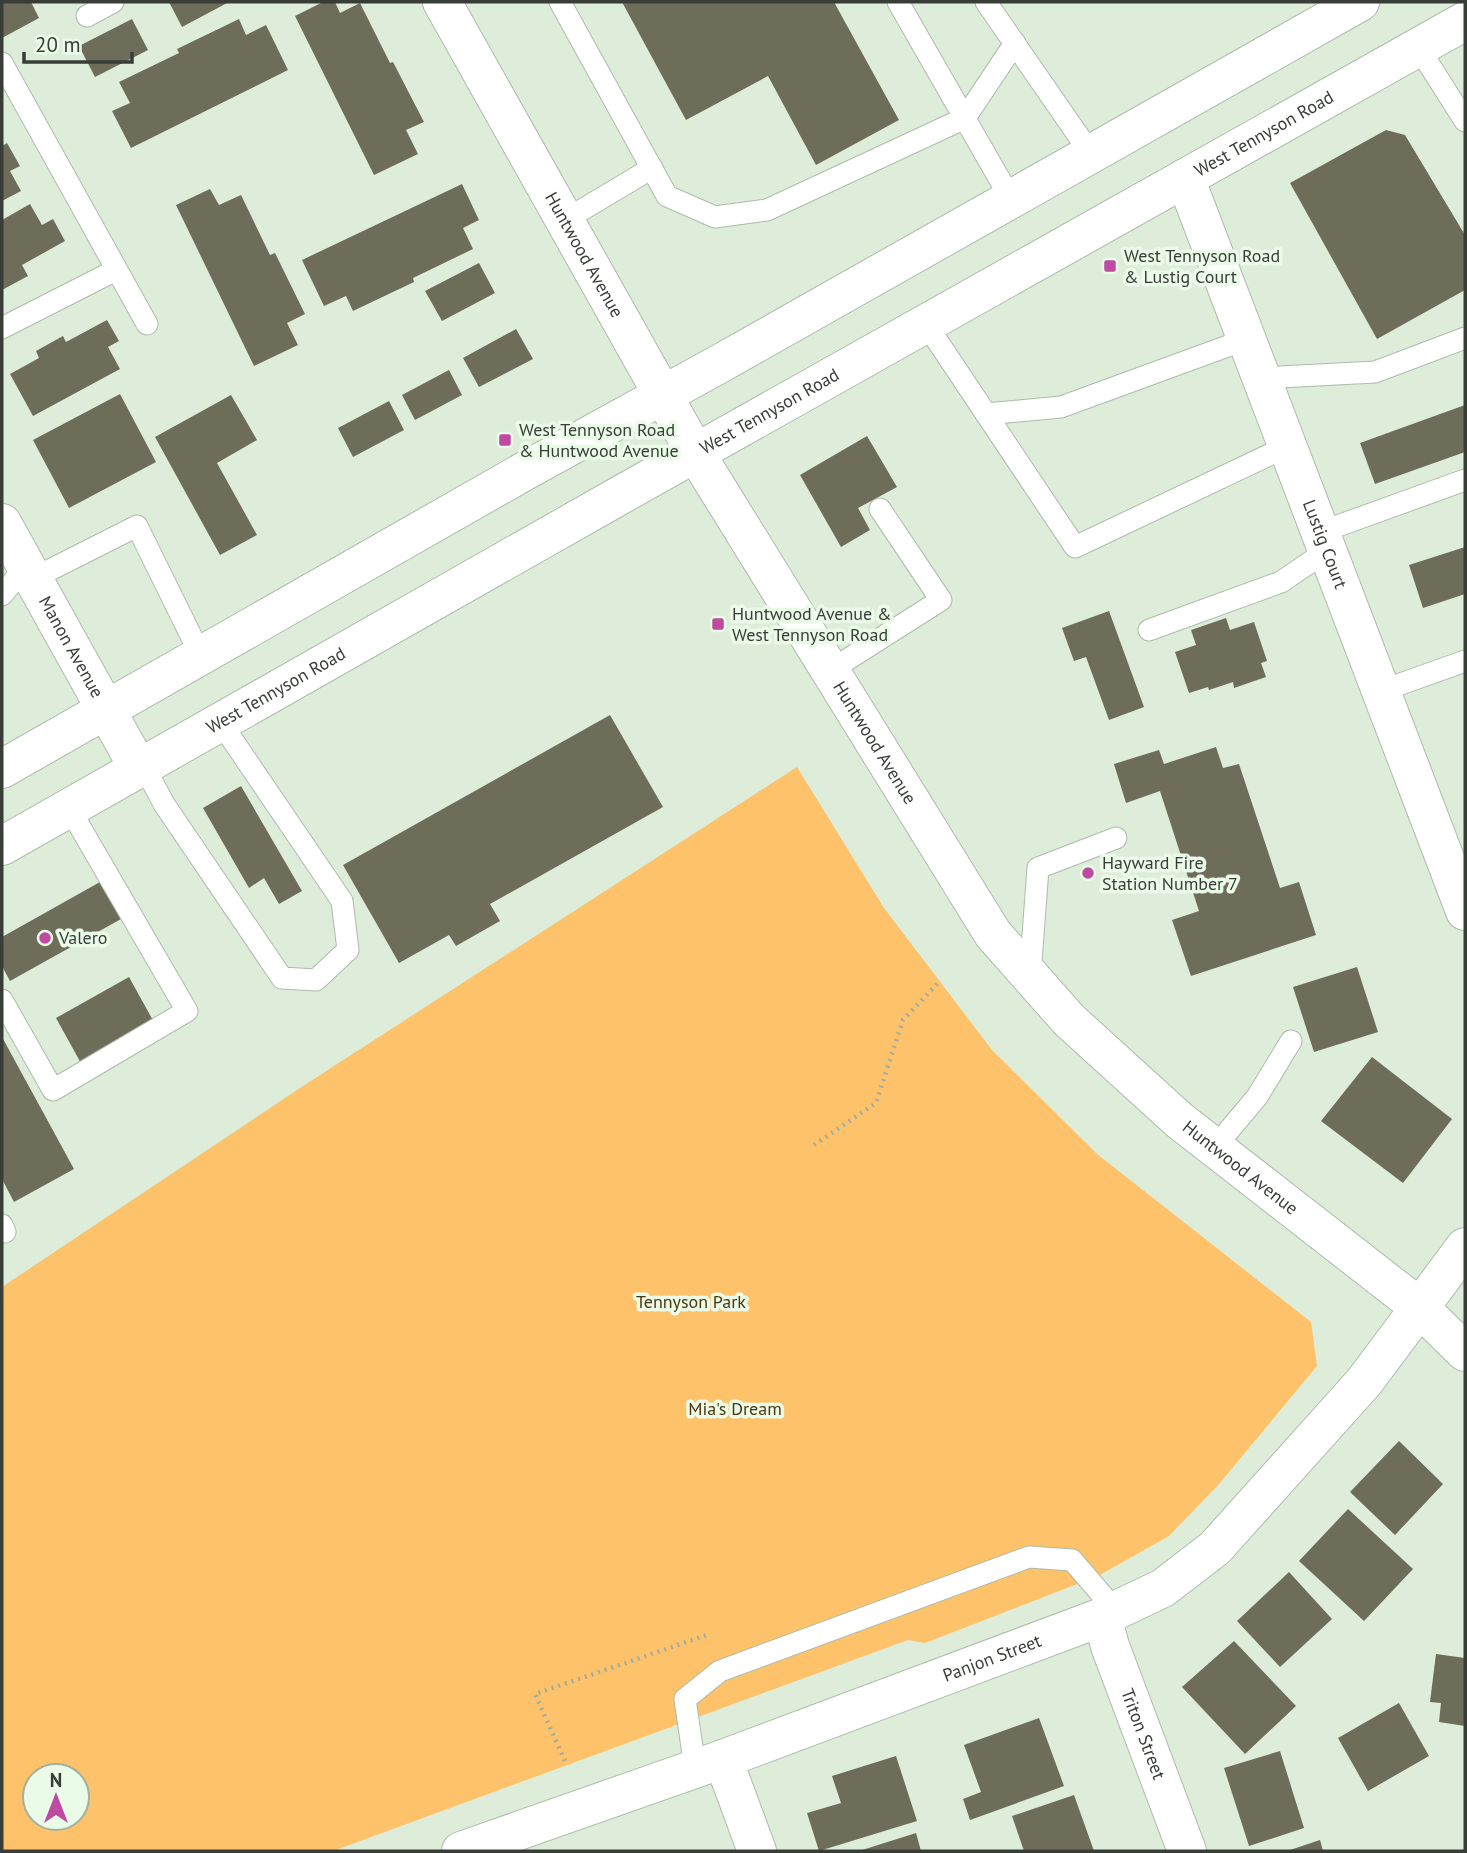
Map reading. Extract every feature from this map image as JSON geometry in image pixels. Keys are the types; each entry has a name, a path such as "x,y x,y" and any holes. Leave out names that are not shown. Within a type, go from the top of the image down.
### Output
{"street":[{"name":"Huntwood Avenue","path":"442,2 696,454 993,934 1069,1020 1179,1120 1419,1307 1465,1352"},
{"path":"2,769 523,472 1091,154 1347,5"},
{"name":"West Tennyson Road","path":"2,846 1465,20"},
{"name":"Lustig Court","path":"1185,178 1465,911"},
{"name":"Manon Avenue","path":"2,523 20,580 79,658 105,711 142,767"},
{"path":"1419,1307 1465,1247"},
{"name":"Panjon Street","path":"461,1851 709,1763 1109,1614 1163,1588 1215,1548 1364,1382 1419,1307"},
{"name":"Triton Street","path":"1109,1614 1110,1646 1187,1851"},
{"path":"709,1763 757,1851"}],"lane":[{"path":"87,16 113,2"},
{"path":"560,2 667,196 715,218 767,210 965,118 1015,43"},
{"path":"898,2 1011,199"},
{"path":"986,2 1091,154"},
{"path":"1418,47 1465,121"},
{"path":"2,62 10,95 147,324"},
{"path":"565,220 652,168"},
{"path":"2,328 116,270"},
{"path":"926,324 1075,547 1288,446"},
{"path":"1262,378 1375,372 1465,338"},
{"path":"986,414 1060,407 1247,339"},
{"path":"1149,630 1281,582 1324,541 1465,480"},
{"path":"831,670 941,600 880,509"},
{"path":"20,580 137,526 201,656"},
{"path":"1381,691 1465,661"},
{"path":"142,767 164,804 282,978 316,980 348,950 342,901 221,723"},
{"path":"2,1000 53,1090 187,1011 69,808"},
{"path":"1030,975 1038,868 1116,838"},
{"path":"1214,1148 1257,1097 1291,1041"},
{"path":"709,1763 685,1699 720,1671 1028,1557 1073,1560 1109,1614"}],"path":[{"path":"814,1144 876,1102 903,1020 938,983"},
{"path":"565,1761 535,1694 707,1635"}],"green space":[{"name":"Tennyson Park","path":"797,767 884,908 992,1050 1097,1154 1311,1322 1317,1366 1219,1484 1169,1536 1098,1576 925,1643 908,1640 333,1851 2,1851 2,1287 300,1088"}],"building":[{"path":"2,2 31,2 39,18 2,38"},
{"path":"169,2 229,2 182,27"},
{"path":"323,2 335,2 340,13 360,3 424,122 406,130 418,154 374,175 295,16"},
{"path":"622,2 834,2 899,120 816,165 768,76 686,120"},
{"path":"132,19 148,50 95,77 79,46"},
{"path":"239,19 246,35 266,25 288,70 131,148 112,111 130,103 119,82 179,53 177,49"},
{"path":"1386,130 1405,135 1465,235 1465,290 1377,339 1290,183"},
{"path":"7,143 20,166 10,171 21,191 2,201 2,146"},
{"path":"462,184 479,220 463,228 473,249 413,278 414,282 353,311 346,296 324,306 302,260"},
{"path":"210,189 219,205 241,195 270,255 275,253 305,314 287,323 298,345 254,366 176,205"},
{"path":"30,204 42,225 53,219 65,241 22,265 28,276 2,290 2,220"},
{"path":"479,263 495,293 442,321 425,291"},
{"path":"107,320 119,341 108,347 120,369 33,416 10,374 39,358 36,351 63,336 66,342"},
{"path":"516,329 533,359 479,387 463,358"},
{"path":"449,370 462,395 415,420 402,395"},
{"path":"120,394 156,462 69,508 33,440"},
{"path":"231,395 257,440 217,463 257,535 220,555 155,437"},
{"path":"389,401 404,430 353,457 338,428"},
{"path":"1465,405 1465,452 1375,484 1360,443"},
{"path":"867,436 897,487 858,508 870,530 841,547 800,475"},
{"path":"1465,547 1465,594 1423,608 1409,565"},
{"path":"1109,611 1144,707 1109,720 1086,657 1074,661 1062,628"},
{"path":"1226,618 1230,630 1254,622 1267,661 1261,663 1266,677 1234,688 1233,682 1189,693 1175,652 1196,645 1191,630"},
{"path":"610,715 663,807 490,904 500,921 456,946 449,935 399,963 343,865"},
{"path":"1216,747 1223,768 1239,764 1280,888 1299,882 1316,935 1191,976 1172,920 1199,911 1160,791 1126,803 1114,764 1159,750 1164,764"},
{"path":"241,786 302,891 279,904 264,878 249,888 203,808"},
{"path":"100,882 121,919 10,981 2,966 2,937"},
{"path":"1357,967 1378,1032 1314,1052 1293,987"},
{"path":"129,977 155,1024 82,1065 56,1018"},
{"path":"2,1037 74,1169 14,1202 2,1179"},
{"path":"1372,1057 1452,1119 1403,1183 1321,1121"},
{"path":"1399,1441 1443,1484 1395,1535 1350,1492"},
{"path":"1348,1509 1413,1569 1364,1621 1299,1561"},
{"path":"1289,1572 1332,1619 1280,1667 1237,1621"},
{"path":"1234,1641 1296,1706 1245,1754 1182,1687"},
{"path":"1436,1654 1465,1658 1465,1726 1439,1722 1441,1703 1430,1702"},
{"path":"1399,1703 1429,1756 1368,1791 1338,1738"},
{"path":"1039,1718 1064,1786 970,1820 963,1799 981,1792 964,1745"},
{"path":"1280,1751 1304,1828 1249,1846 1224,1768"},
{"path":"896,1756 917,1821 819,1851 807,1813 841,1803 832,1776"},
{"path":"1074,1795 1094,1851 1024,1851 1012,1816"},
{"path":"916,1833 921,1851 859,1851"},
{"path":"1320,1840 1323,1851 1287,1851"}],"place":[{"name":"West Tennyson Road & Lustig Court","path":"1110,266"},
{"name":"West Tennyson Road & Huntwood Avenue","path":"505,440"},
{"name":"Huntwood Avenue & West Tennyson Road","path":"718,624"},
{"name":"Hayward Fire Station Number 7","path":"1088,873"},
{"name":"Valero","path":"45,938"}],"park label":[{"name":"Mia's Dream","path":"735,1409"}]}
